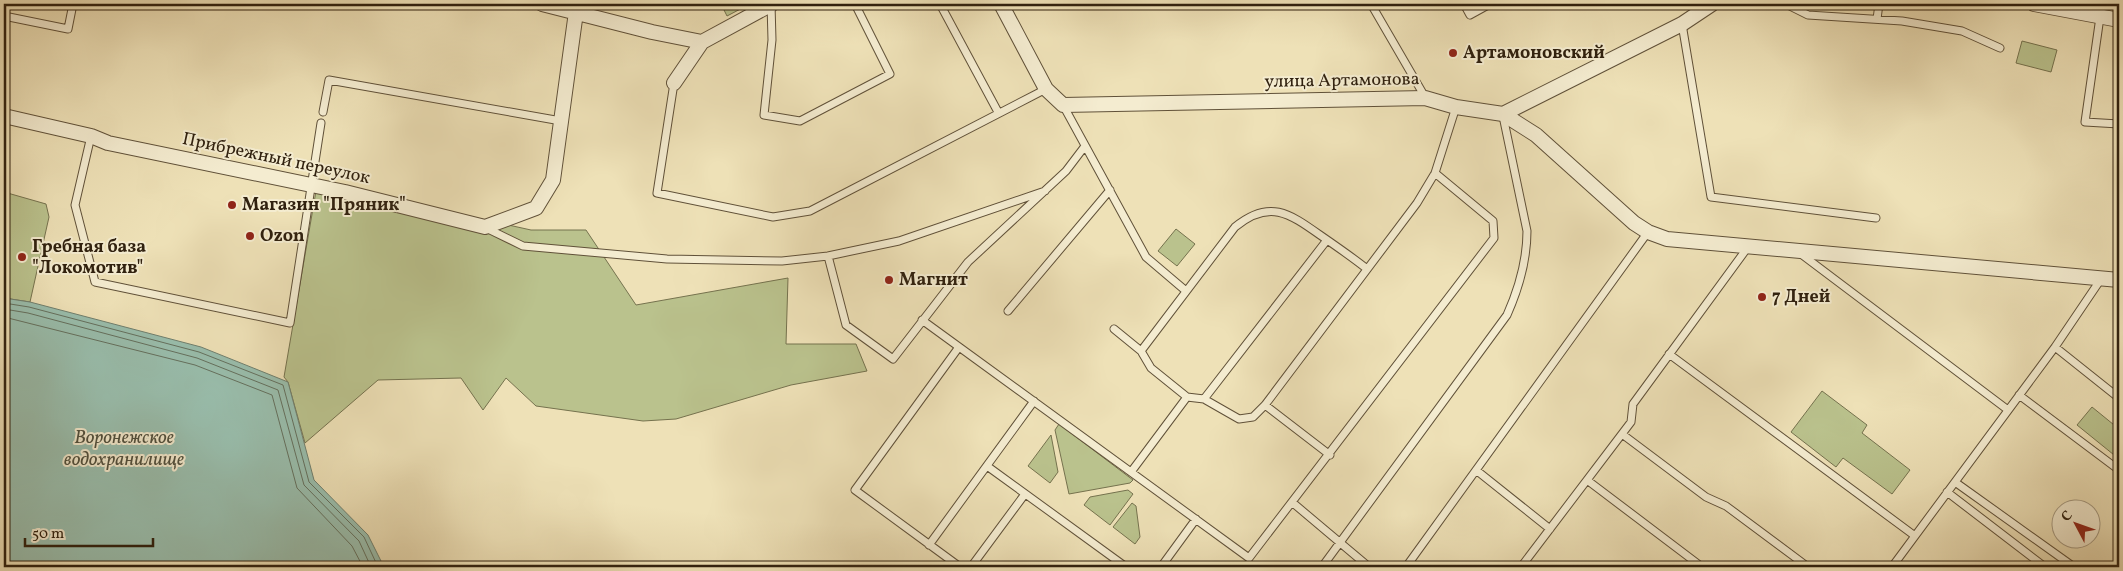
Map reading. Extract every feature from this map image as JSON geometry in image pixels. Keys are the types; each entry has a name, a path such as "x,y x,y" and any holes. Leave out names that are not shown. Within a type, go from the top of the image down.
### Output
{"street":[{"path":"542,4 652,32 702,42"},
{"path":"674,84 702,42 772,4"},
{"path":"1001,4 1046,89 1063,105"},
{"path":"1503,114 1682,24 1712,4"},
{"path":"2034,4 2119,20"},
{"path":"485,228 536,208 553,180 576,12"},
{"name":"улица Артамонова","path":"1063,105 1425,98 1456,107 1503,114"},
{"path":"1503,114 1536,135 1625,215 1648,232 1667,239 2119,280"},
{"name":"Прибрежный переулок","path":"4,116 90,136 108,143 310,185 485,228"}],"lane":[{"path":"4,16 68,28 73,4"},
{"path":"772,4 772,40 764,115 800,121 890,74 855,4"},
{"path":"940,4 998,112"},
{"path":"1371,4 1425,98"},
{"path":"1464,4 1470,15 1490,4"},
{"path":"1786,4 1808,15 1902,21 1962,31 2000,48"},
{"path":"1877,19 1879,4"},
{"path":"2100,17 2085,122 2119,124"},
{"path":"1682,24 1710,197 1876,218"},
{"path":"323,112 330,80 561,121"},
{"path":"674,84 657,193 773,216 810,211 998,112 1046,89"},
{"path":"1063,105 1146,257 1186,291"},
{"path":"1114,329 1141,350 1151,368 1187,397 1204,399 1239,420 1253,417 1265,405 1417,203 1435,173 1456,107"},
{"path":"1322,567 1507,315 1516,295 1527,247 1527,231 1503,114"},
{"path":"90,136 75,205 95,282 290,324 310,185 321,124"},
{"path":"828,256 846,325 893,359 968,262 1066,171 1085,146"},
{"path":"922,320 1249,558 1330,455 1494,238 1493,221 1435,173"},
{"path":"1008,311 1110,190"},
{"path":"485,228 523,246 592,254 667,259 782,261 828,256 899,241 1045,191"},
{"path":"1141,350 1235,227 1247,217 1261,212 1286,213 1368,269"},
{"path":"1406,567 1648,232"},
{"path":"1204,399 1327,240"},
{"path":"1521,567 1631,422 1633,404 1749,246"},
{"path":"1797,251 2008,410"},
{"path":"1892,567 2055,348 2101,279"},
{"path":"960,347 855,490 960,567"},
{"path":"2055,348 2119,398"},
{"path":"1670,354 1915,536"},
{"path":"2019,395 2119,470"},
{"path":"1131,472 1187,397"},
{"path":"929,545 1034,401"},
{"path":"1265,405 1330,455"},
{"path":"1622,434 1706,497 1726,506 1808,567"},
{"path":"986,466 1126,567"},
{"path":"1476,470 1550,529"},
{"path":"1587,480 1702,567"},
{"path":"1955,482 2074,567"},
{"path":"1947,492 2045,567"},
{"path":"971,567 1024,494"},
{"path":"1293,503 1369,567"},
{"path":"1162,567 1196,519"}],"green space":[{"path":"721,4 750,4 727,16"},
{"path":"2022,41 2057,50 2051,72 2016,63"},
{"path":"316,191 445,211 531,230 586,230 636,305 788,278 786,344 856,344 867,371 791,385 676,419 643,421 536,406 506,378 483,410 461,378 378,380 305,443 288,382 284,377"},
{"name":"Гребная база \"Локомотив\"","path":"4,192 46,204 49,217 30,302 4,298"},
{"path":"1176,229 1195,244 1177,266 1158,251"},
{"path":"1822,391 1867,425 1862,433 1910,470 1892,494 1843,458 1836,467 1791,432"},
{"path":"2092,407 2119,429 2119,459 2077,425"},
{"path":"1059,424 1133,480 1130,483 1069,494 1055,430"},
{"path":"1051,435 1058,472 1050,483 1028,466"},
{"path":"1128,490 1133,494 1110,525 1084,505 1090,497"},
{"path":"1132,503 1136,506 1140,537 1135,544 1113,527"}],"water":[{"name":"Воронежское водохранилище","path":"4,298 30,302 201,347 288,382 314,480 368,535 384,567 4,567"}],"place":[{"name":"Артамоновский","path":"1453,53"},
{"name":"Магазин \"Пряник\"","path":"232,205"},
{"name":"Ozon","path":"250,236"},
{"name":"Гребная база \"Локомотив\"","path":"22,257"},
{"name":"Магнит","path":"889,280"},
{"name":"7 Дней","path":"1762,297"}]}
